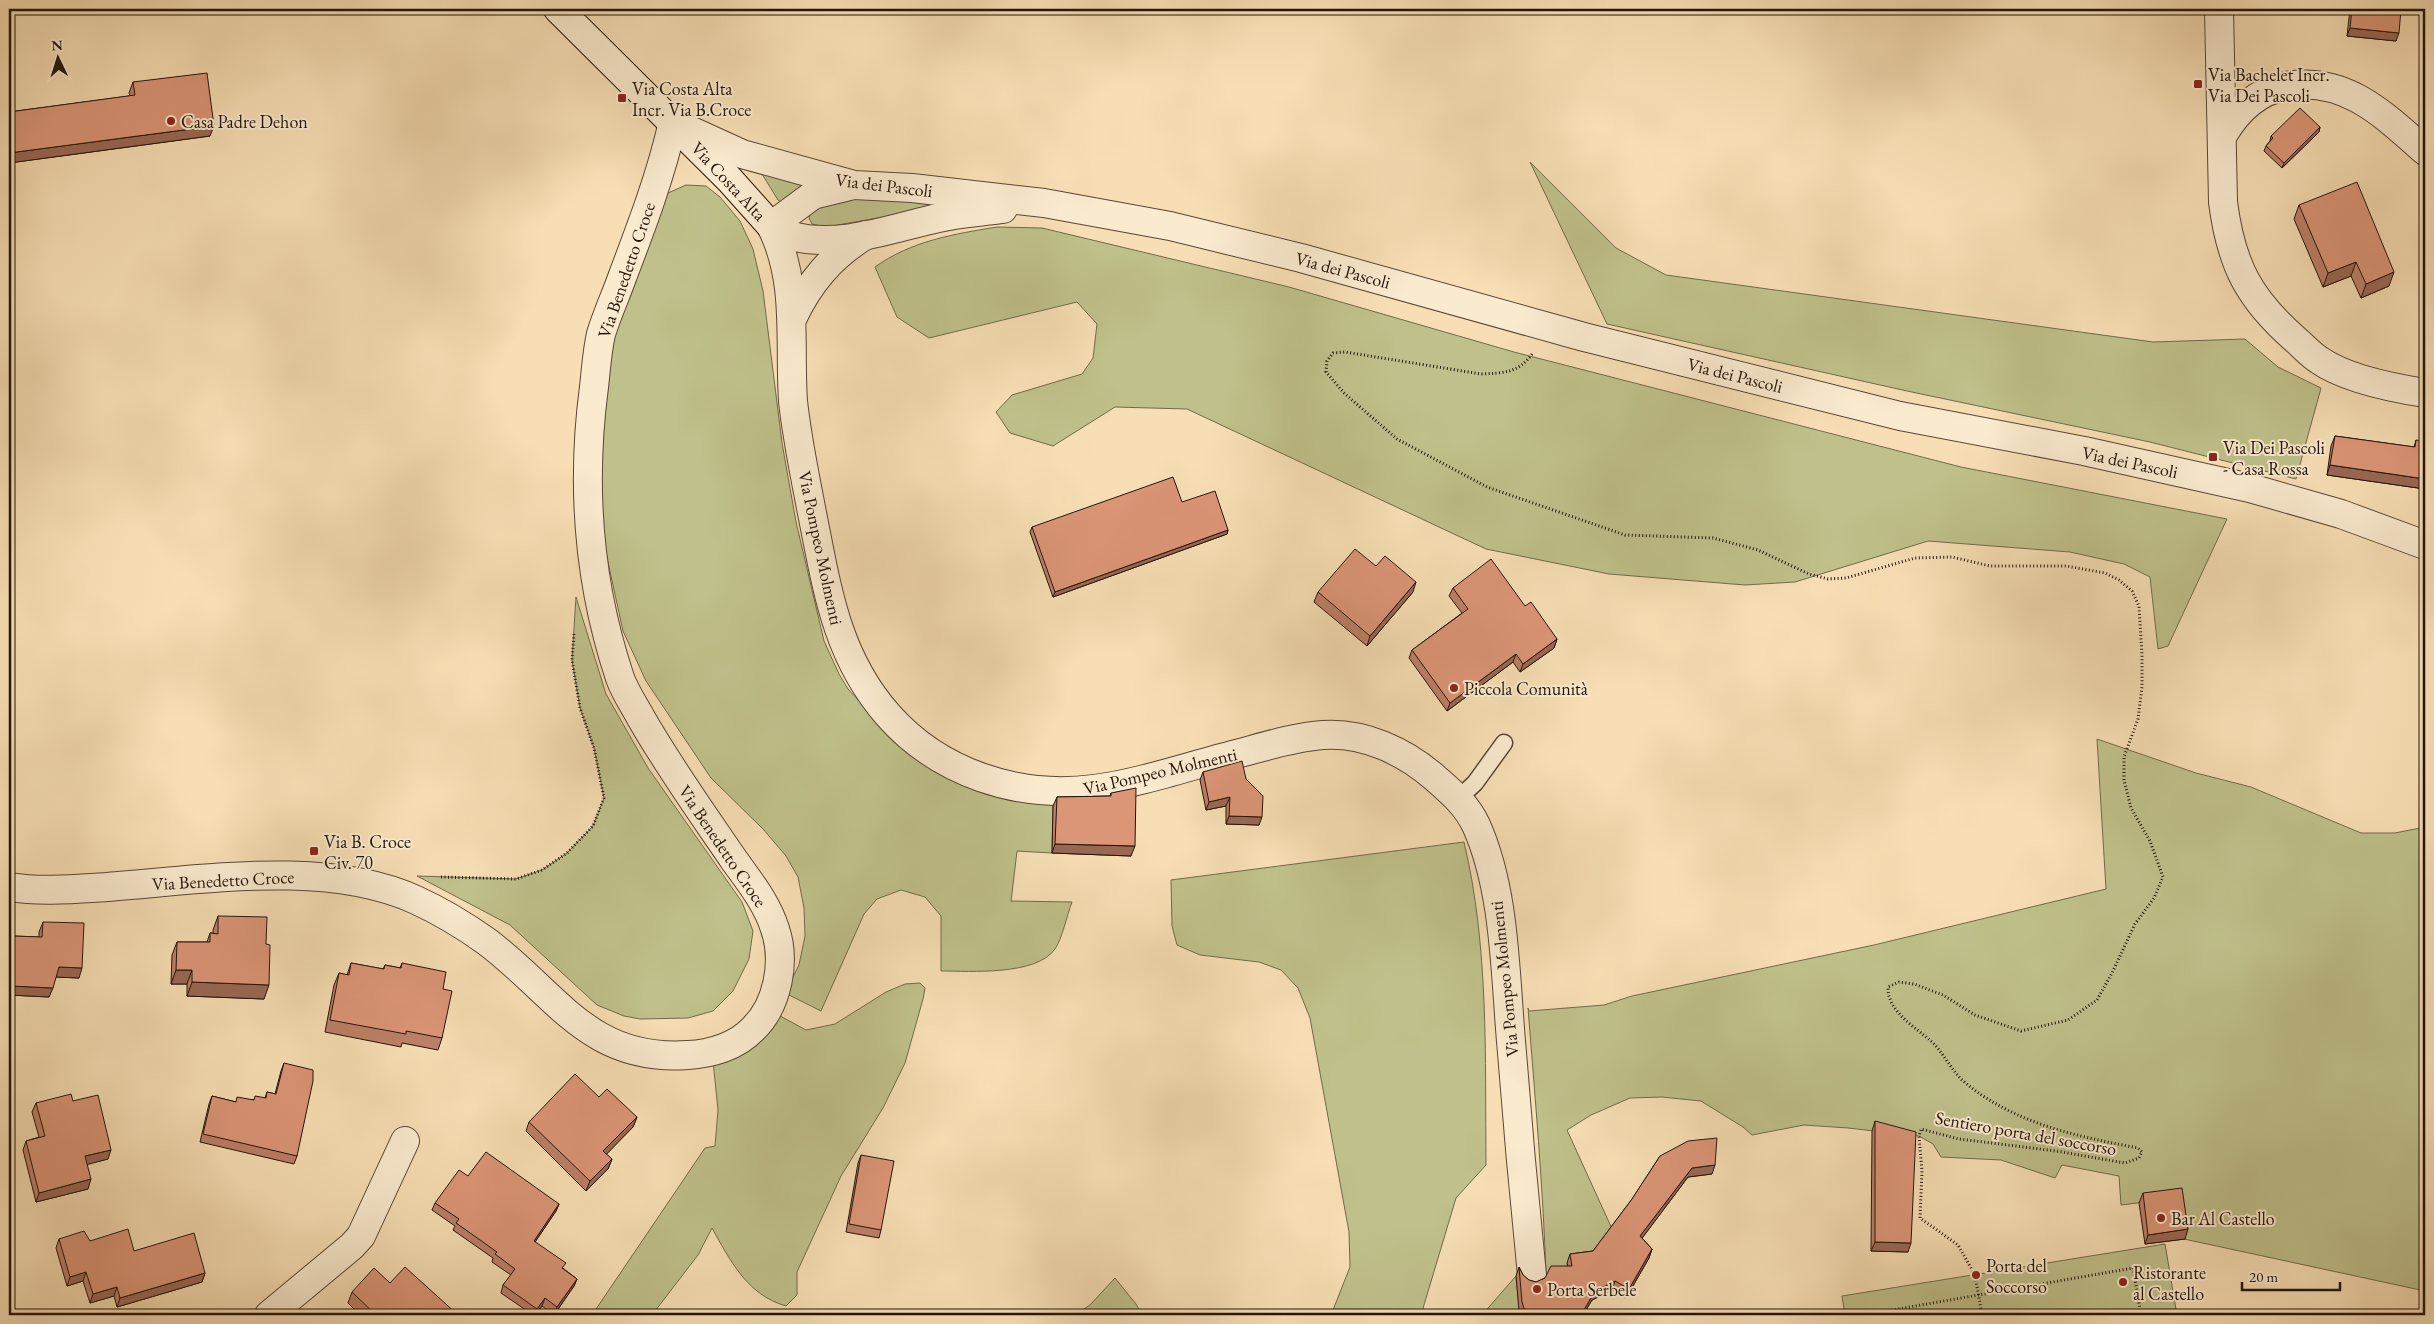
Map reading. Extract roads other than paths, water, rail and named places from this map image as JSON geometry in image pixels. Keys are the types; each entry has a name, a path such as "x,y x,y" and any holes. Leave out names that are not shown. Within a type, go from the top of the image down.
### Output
{"street":[{"name":"Via Costa Alta","path":"558,9 729,179 771,226"},
{"path":"2218,9 2223,136 2223,202 2226,228 2235,260 2247,285 2265,312 2320,361 2348,374 2404,390 2425,393"},
{"path":"2223,136 2233,118 2259,96 2278,88 2304,83 2325,85 2360,99 2389,119 2425,151"},
{"name":"Via dei Pascoli","path":"673,122 742,154 854,185 912,188 1044,203 1170,226 1302,258 1584,337 1900,416 2084,451 2250,488 2341,514 2425,544"},
{"name":"Via Benedetto Croce","path":"9,887 55,890 278,874 338,879 376,886 415,899 486,941 578,1022 617,1046 639,1053 668,1056 696,1055 726,1047 752,1031 766,1014 776,989 779,961 776,931 760,896 662,755 622,684 602,617 592,551 587,495 588,433 601,336 664,162 673,122"},
{"path":"771,226 813,195 854,185"},
{"name":"Via dei Pascoli","path":"771,226 792,236 818,240 866,235 941,217 1044,203"},
{"name":"Via Pompeo Molmenti","path":"771,226 781,246 789,277 792,319 793,401 798,440 836,620 858,676 890,718 935,755 986,780 1022,789 1056,791 1093,789 1295,740 1321,735 1344,735 1396,751 1423,768 1459,798 1478,831 1489,862 1496,893 1505,965 1532,1275"},
{"name":"Via dei Pascoli","path":"792,319 803,296 820,272 848,246 866,235"},
{"path":"269,1315 352,1246 361,1236 405,1141"}],"lane":[{"path":"1459,798 1475,783 1504,743"}],"place":[{"name":"Via Bachelet Incr. Via Dei Pascoli","path":"2198,84"},
{"name":"Via Costa Alta Incr. Via B.Croce","path":"622,98"},
{"name":"Casa Padre Dehon","path":"171,121"},
{"name":"Via Dei Pascoli - Casa Rossa","path":"2213,457"},
{"name":"Piccola Comunità","path":"1454,688"},
{"name":"Via B. Croce Civ. 70","path":"314,851"},
{"name":"Bar Al Castello","path":"2161,1218"},
{"name":"Porta del Soccorso","path":"1976,1275"},
{"name":"Ristorante al Castello","path":"2123,1282"},
{"name":"Porta Serbele","path":"1537,1289"}]}
